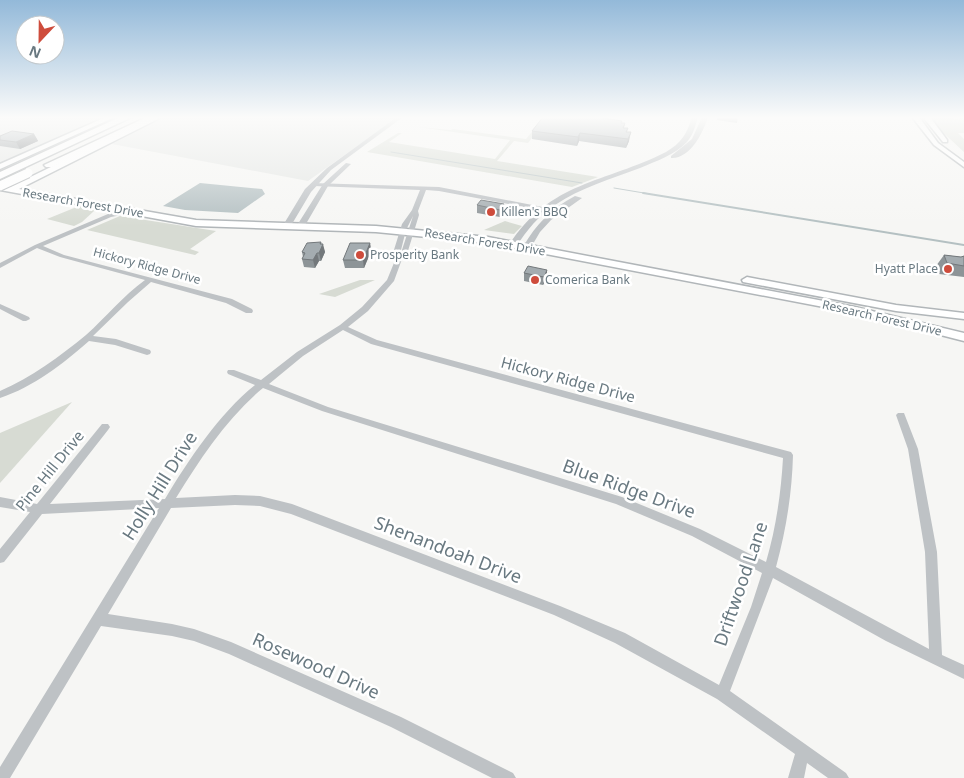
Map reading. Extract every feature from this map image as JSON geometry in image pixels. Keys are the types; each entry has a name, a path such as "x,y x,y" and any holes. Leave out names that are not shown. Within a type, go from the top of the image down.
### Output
{"highway":[{"path":"0,176 49,153"},
{"path":"6,187 28,173 71,154"}],"main road":[{"path":"0,167 31,153"},
{"path":"40,176 36,183 42,193 3,196 6,187 40,176 87,153"},
{"path":"948,153 964,165"},
{"path":"0,176 19,179 40,176"},
{"name":"Research Forest Drive","path":"6,187 224,218 303,224 409,227 515,241 902,321 964,337"},
{"name":"Research Forest Drive","path":"42,193 110,209 196,222 288,223"},
{"path":"110,209 118,207 149,208"},
{"name":"Research Forest Drive","path":"529,244 672,266 896,308 964,316"},
{"path":"654,271 672,266"},
{"path":"822,304 833,297"}],"street":[{"path":"303,224 329,169 351,153"},
{"path":"288,223 321,183 363,153"},
{"path":"515,241 525,224 544,207 570,193 665,153"},
{"path":"529,244 544,219 566,204 680,153"},
{"path":"658,158 666,161"},
{"path":"612,176 620,180"},
{"path":"321,183 424,188 544,207 556,211"},
{"name":"Holly Hill Drive","path":"2,778 189,468 208,441 246,398 300,354 343,327 380,294 394,275 400,258 404,254 409,227 416,215 415,211 424,188"},
{"path":"86,225 110,209"},
{"path":"0,266 37,246 110,215 130,212"},
{"name":"Hickory Ridge Drive","path":"37,246 62,256 229,301 250,311"},
{"path":"0,395 26,384 46,371 86,338 122,301 150,280"},
{"path":"0,306 26,319"},
{"name":"Hickory Ridge Drive","path":"343,327 374,342 788,455"},
{"path":"86,338 116,342 147,352"},
{"name":"Blue Ridge Drive","path":"230,372 325,409 618,500 700,535 964,672"},
{"path":"901,415 913,449 931,552 936,658"},
{"name":"Pine Hill Drive","path":"0,558 105,427"},
{"name":"Driftwood Lane","path":"722,694 770,570 787,501 788,455"},
{"name":"Shenandoah Drive","path":"0,502 40,509 235,500 260,501 292,509 556,610 611,634 722,694 841,778"},
{"name":"Rosewood Drive","path":"98,619 180,632 231,648 396,722 508,778"},
{"path":"796,778 803,751"}],"shaded area":[{"path":"0,153 24,153 0,164"},
{"path":"161,153 347,153 308,181"},
{"path":"375,153 460,153 495,159 499,153 504,153 497,161 598,177 572,187"},
{"path":"200,183 262,189 265,194 238,213 185,210 163,206"},
{"path":"79,206 98,209 101,212 94,211 82,222 74,226 47,219"},
{"path":"120,216 216,231 190,249 199,252 195,255 87,230"},
{"path":"505,221 522,226 514,234 484,230"},
{"path":"360,280 375,280 335,297 319,294"},
{"path":"72,402 0,483 0,433"}],"building":[{"path":"481,200 504,204 500,210 477,205"},
{"path":"321,242 320,244 323,244 319,253 317,253 313,260 302,259 305,253 302,252 307,243"},
{"path":"350,243 370,243 363,260 343,260"},
{"path":"944,255 964,256 964,266 947,263"},
{"path":"528,266 547,270 544,277 524,273"}],"waterway":[{"path":"399,153 582,183"},
{"path":"614,188 650,194"},
{"path":"643,193 964,245"}],"place":[{"name":"Killen's BBQ","path":"491,212"},
{"name":"Prosperity Bank","path":"360,255"},
{"name":"Hyatt Place","path":"948,269"},
{"name":"Comerica Bank","path":"535,280"}]}
